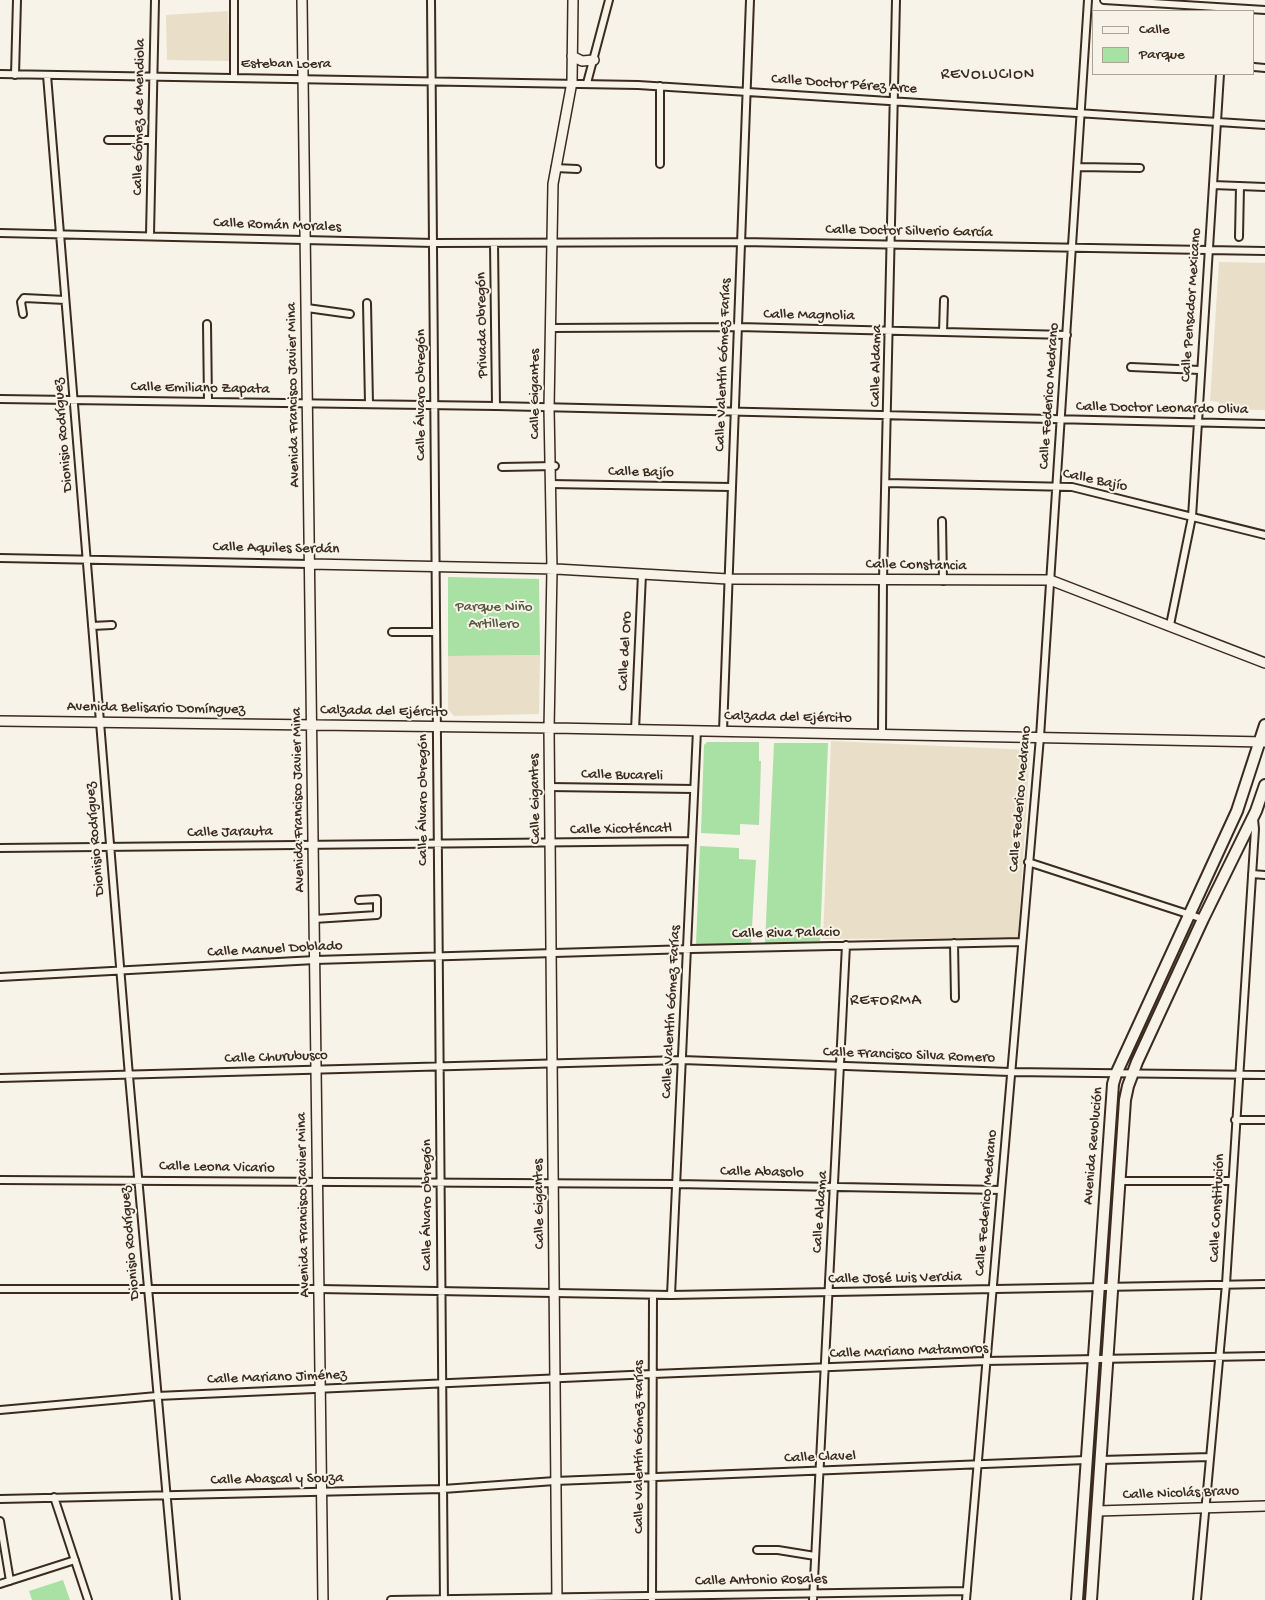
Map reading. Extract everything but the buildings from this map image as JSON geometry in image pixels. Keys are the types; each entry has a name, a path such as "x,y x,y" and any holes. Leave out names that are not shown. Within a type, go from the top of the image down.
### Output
{"main road":[{"name":"Avenida Francisco Javier Mina","path":"302,0 307,239 311,724 323,1600"},
{"name":"Calle Gigantes","path":"557,1598 549,728 552,569 550,408 555,168 569,106 572,82 572,0"},
{"path":"572,56 582,62 594,60"},
{"name":"Calle Aquiles Serdán","path":"310,564 552,569"},
{"name":"Calle Constancia","path":"552,569 728,579 1050,580 1265,663"},
{"name":"Avenida Belisario Domínguez","path":"0,721 311,724"},
{"name":"Calzada del Ejército","path":"311,724 882,733 1263,742"},
{"name":"Avenida Revolución","path":"1077,1600 1111,1103 1116,1074 1245,791 1263,742 1265,725"},
{"name":"Avenida Revolución","path":"1091,1600 1125,1100 1131,1074 1202,919 1258,813 1265,785"},
{"name":"Calle Nicolás Bravo","path":"1098,1511 1265,1506"}],"street":[{"path":"15,74 17,0"},
{"name":"Calle Gómez de Mendiola","path":"150,235 155,0"},
{"path":"234,0 234,78"},
{"name":"Calle Álvaro Obregón","path":"431,0 444,1599"},
{"path":"587,83 609,0"},
{"name":"Calle Valentín Gómez Farías","path":"723,731 750,0"},
{"name":"Calle Aldama","path":"882,733 883,580 896,0"},
{"name":"Calle Federico Medrano","path":"966,1600 1040,738 1088,0"},
{"path":"1104,0 1265,10"},
{"name":"Esteban Loera","path":"0,74 572,82"},
{"name":"Dionisio Rodríguez","path":"47,75 128,1076 176,1600"},
{"name":"Calle Pensador Mexicano","path":"1170,625 1192,517 1220,75"},
{"name":"Calle Doctor Pérez Arce","path":"572,82 746,91 1265,125"},
{"path":"660,86 660,164"},
{"path":"108,140 152,140"},
{"path":"1078,167 1140,168"},
{"path":"555,168 576,169"},
{"path":"1213,185 1265,187"},
{"path":"1239,238 1240,186"},
{"name":"Calle Román Morales","path":"0,233 434,243 553,243"},
{"name":"Calle Doctor Silverio García","path":"553,243 741,242 1265,251"},
{"name":"Privada Obregón","path":"494,243 496,406"},
{"path":"23,314 21,302 24,298 65,300"},
{"path":"943,332 944,300"},
{"path":"366,304 369,404"},
{"path":"307,308 350,314"},
{"path":"207,324 208,402"},
{"name":"Calle Magnolia","path":"551,328 738,327 1067,335"},
{"path":"1131,367 1200,370"},
{"name":"Calle Emiliano Zapata","path":"0,398 550,408"},
{"name":"Calle Doctor Leonardo Oliva","path":"550,408 1265,424"},
{"path":"502,467 552,466"},
{"name":"Calle Bajío","path":"886,483 1057,485 1265,535"},
{"name":"Calle Bajío","path":"550,484 731,487"},
{"path":"942,521 943,581"},
{"name":"Calle Aquiles Serdán","path":"0,558 310,564"},
{"name":"Calle del Oro","path":"635,730 642,574"},
{"path":"92,626 112,625"},
{"path":"392,632 435,632"},
{"name":"Calle Valentín Gómez Farías","path":"671,1295 697,730"},
{"name":"Calle Bucareli","path":"550,788 694,789"},
{"name":"Calle Constitución","path":"1197,1600 1226,1284 1235,1120 1255,829 1258,813"},
{"name":"Calle Xicoténcatl","path":"551,843 692,841"},
{"name":"Calle Jarauta","path":"0,848 551,843"},
{"path":"1028,862 1202,919"},
{"path":"1252,874 1265,875"},
{"path":"314,920 377,916 378,899 359,900"},
{"name":"Calle Riva Palacio","path":"552,953 1021,942"},
{"path":"954,943 955,998"},
{"name":"Calle Aldama","path":"813,1600 846,945"},
{"name":"Calle Manuel Doblado","path":"0,977 315,960 552,953"},
{"name":"Calle Francisco Silva Romero","path":"553,1063 682,1060 1010,1072 1265,1075"},
{"name":"Calle Churubusco","path":"0,1078 553,1063"},
{"path":"1235,1120 1265,1120"},
{"name":"Calle Leona Vicario","path":"0,1180 138,1179 553,1184"},
{"path":"1120,1181 1232,1181"},
{"name":"Calle Abasolo","path":"553,1184 676,1184 1001,1190"},
{"name":"Calle José Luis Verdia","path":"0,1289 319,1290 671,1295 1265,1284"},
{"name":"Calle Valentín Gómez Farías","path":"652,1598 653,1294"},
{"name":"Calle Mariano Matamoros","path":"555,1379 1108,1358 1265,1356"},
{"name":"Calle Mariano Jiménez","path":"0,1410 157,1396 555,1379"},
{"path":"1101,1460 1210,1457"},
{"name":"Calle Clavel","path":"555,1481 1086,1460"},
{"name":"Calle Abascal y Souza","path":"0,1499 443,1489 555,1481"},
{"path":"54,1497 88,1600"},
{"path":"0,1521 10,1581"},
{"path":"757,1550 778,1550 815,1556"},
{"path":"0,1584 75,1560"},
{"name":"Calle Antonio Rosales","path":"391,1600 652,1598 814,1592 966,1591"}],"shaded area":[{"path":"228,11 230,61 167,60 166,15"},
{"path":"1219,262 1265,263 1265,410 1219,409 1219,402 1210,401"},
{"path":"540,655 539,714 454,716 448,709 448,656"},
{"path":"831,741 1030,750 1018,938 823,939"}],"green space":[{"name":"Parque Niño Artillero","path":"448,577 539,579 540,655 448,656"},
{"path":"707,742 759,742 759,761 761,761 759,825 740,824 740,835 701,833 704,745"},
{"path":"774,743 828,743 820,941 765,944"},
{"path":"700,846 739,848 739,859 756,860 751,944 696,944"},
{"path":"63,1580 70,1600 32,1600 29,1591"}],"district":[{"name":"REVOLUCION","path":"988,76"},
{"name":"REFORMA","path":"886,1002"}]}
